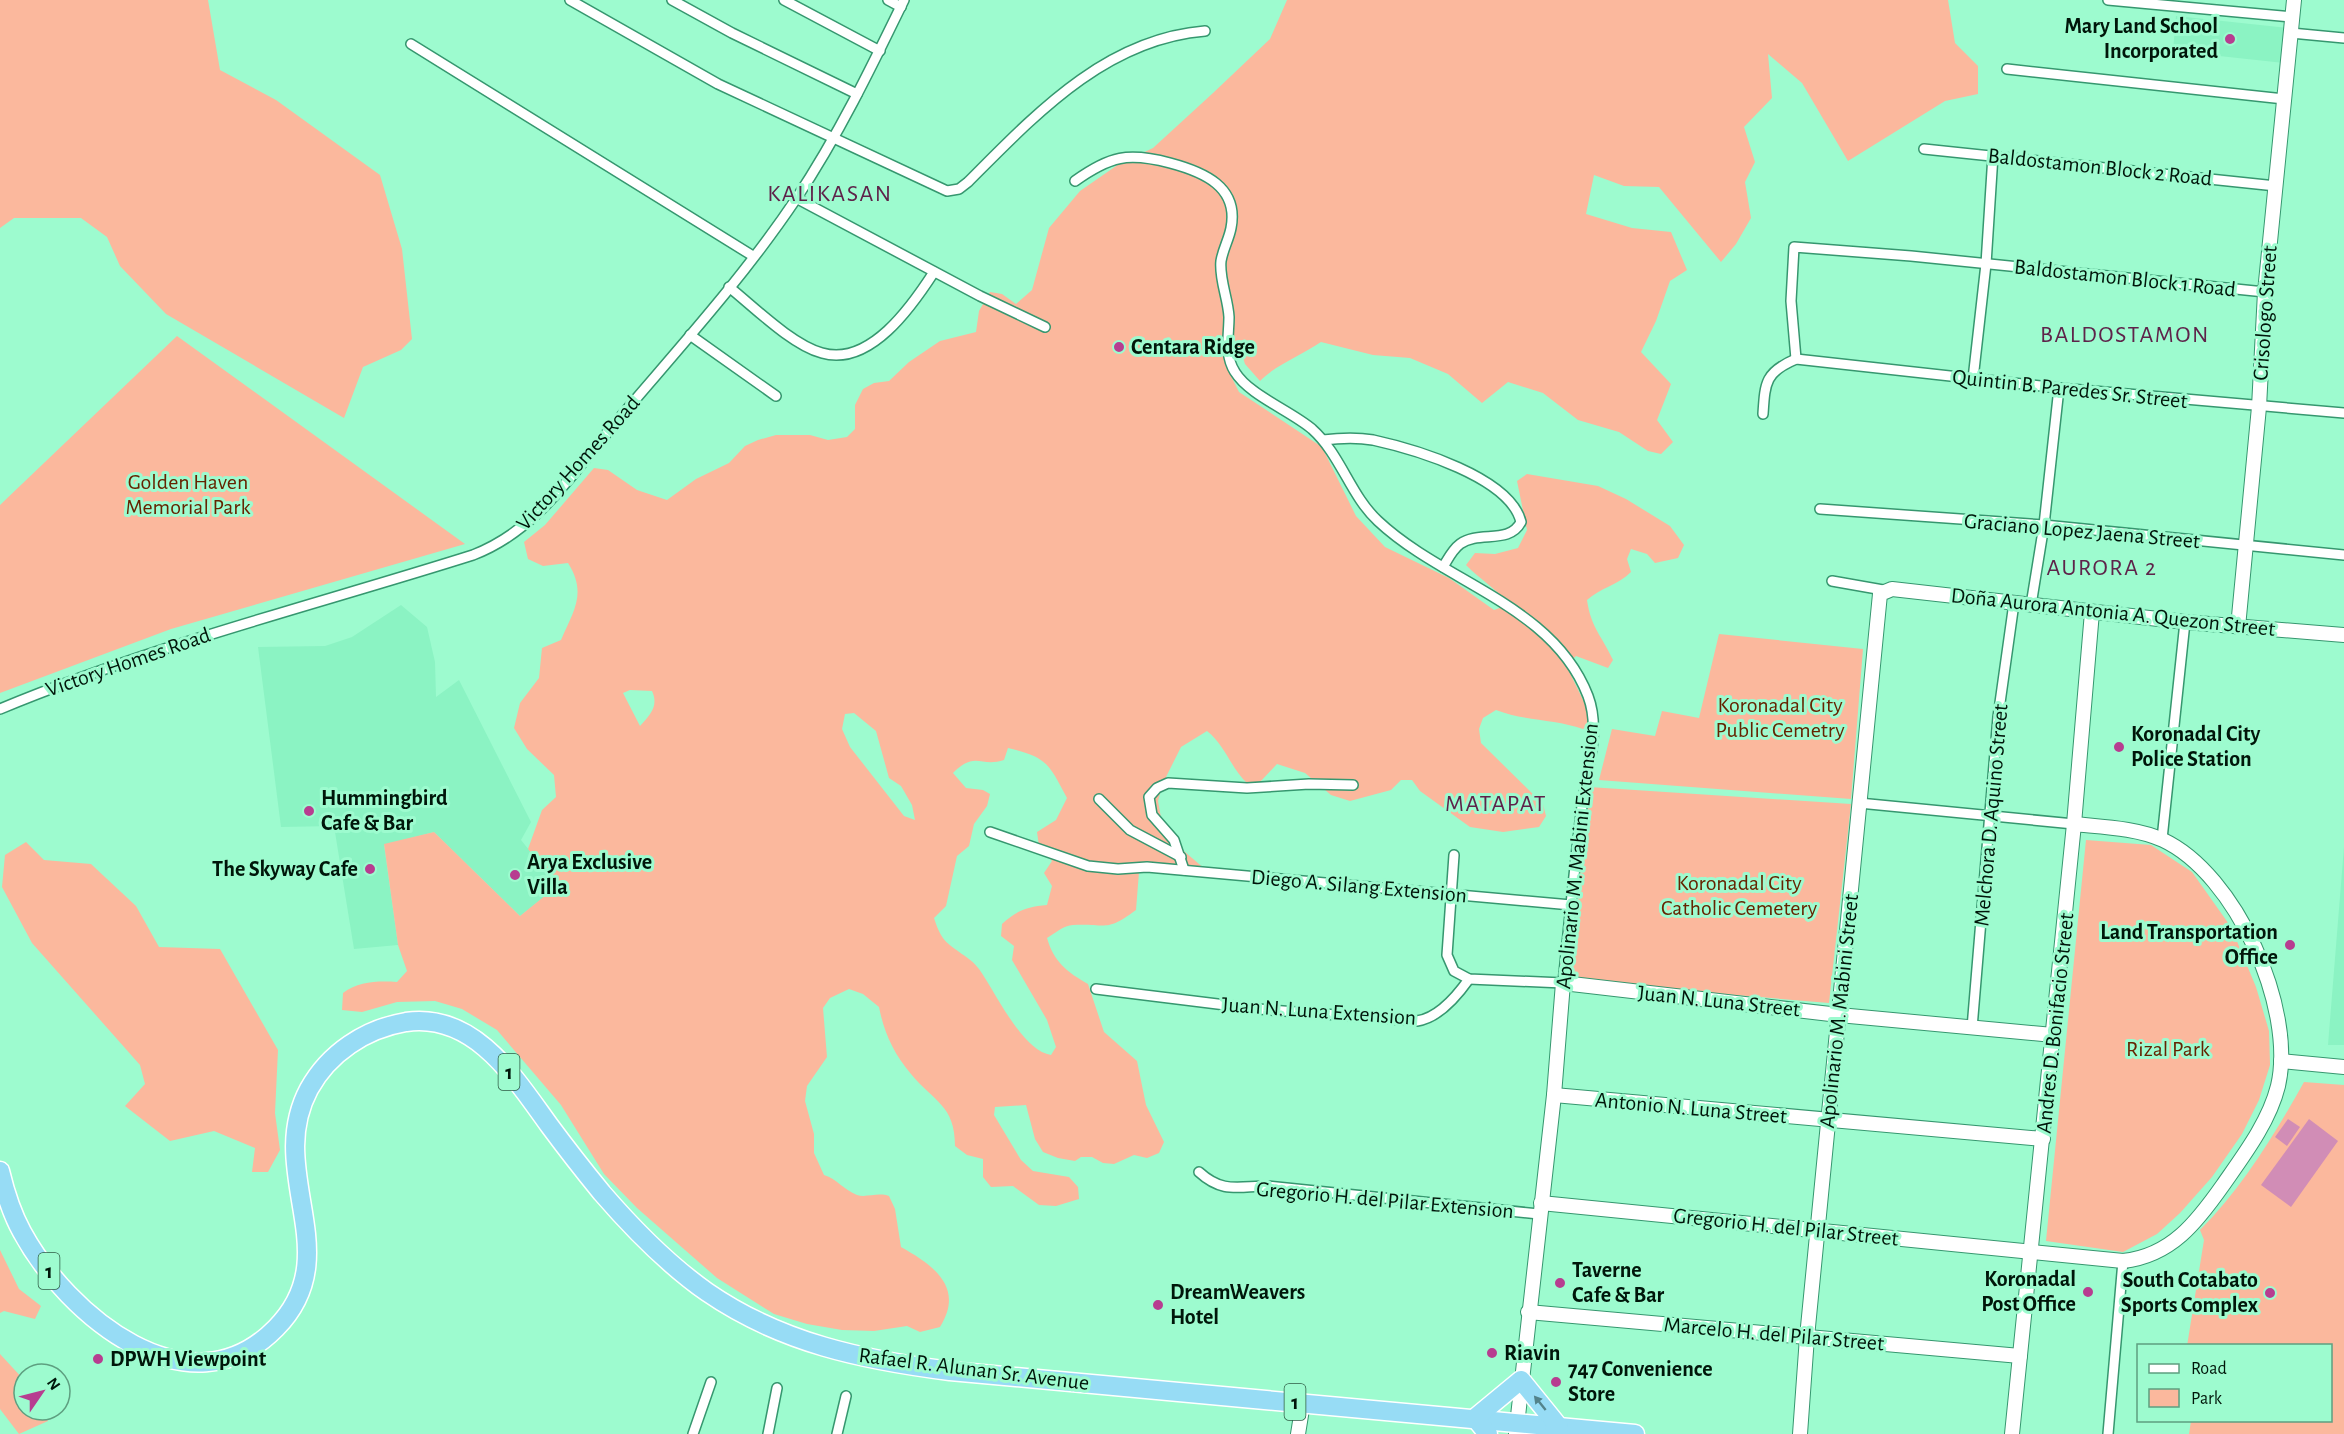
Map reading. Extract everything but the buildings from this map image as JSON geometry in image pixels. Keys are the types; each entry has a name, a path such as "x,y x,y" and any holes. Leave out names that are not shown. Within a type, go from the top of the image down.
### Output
{"highway":[{"name":"Rafael R. Alunan Sr. Avenue","path":"0,1171 7,1199 35,1254 54,1278 93,1317 137,1347 174,1361 204,1363 238,1355 256,1347 279,1326 297,1301 309,1264 293,1150 295,1128 309,1090 329,1061 354,1041 389,1026 410,1022 431,1022 450,1026 471,1036 491,1052 513,1076 587,1175 640,1236 705,1290 775,1331 851,1355 907,1366 1475,1418 1516,1428 1635,1434"},
{"path":"1488,1434 1475,1418 1521,1380 1555,1430"}],"street":[{"path":"570,0 718,84 936,189 946,191 959,189 1049,103 1086,75 1153,41 1205,31"},
{"path":"672,0 732,33 857,94"},
{"path":"784,0 880,51"},
{"path":"888,0 902,3"},
{"path":"2108,0 2292,17"},
{"name":"Crisologo Street","path":"2238,627 2259,407 2265,292 2294,0"},
{"name":"Victory Homes Road","path":"0,709 137,657 446,564 501,543 518,532 550,502 690,335 796,198 833,140 880,51 902,3"},
{"path":"2291,33 2344,38"},
{"path":"411,44 753,256"},
{"path":"2007,69 2284,99"},
{"name":"Baldostamon Block 2 Road","path":"1924,149 2276,186"},
{"path":"1973,379 1986,264 1993,155"},
{"name":"Apolinario M. Mabini Extension","path":"1075,181 1108,161 1125,156 1144,156 1207,176 1221,186 1230,197 1233,213 1231,230 1221,262 1227,299 1229,359 1243,383 1291,414 1323,440 1361,502 1377,521 1534,626 1560,649 1578,672 1589,699 1594,721 1593,732 1571,904 1554,1095 1516,1428"},
{"path":"796,198 934,272 1045,327"},
{"name":"Baldostamon Block 1 Road","path":"1796,359 1791,301 1794,247 2265,292"},
{"path":"729,287 797,340 822,353 834,355 847,354 862,347 892,327 914,303 934,272"},
{"path":"690,335 776,396"},
{"path":"1763,414 1768,379 1782,365 1796,359"},
{"name":"Quintin B. Paredes Sr. Street","path":"1796,359 2060,388 2344,413"},
{"path":"2031,605 2044,525 2060,388"},
{"path":"1323,440 1348,438 1372,440 1407,450 1488,483 1506,497 1519,513 1521,522 1517,530 1507,535 1471,538 1451,552 1443,567"},
{"name":"Graciano Lopez Jaena Street","path":"1820,509 2044,525 2344,555"},
{"path":"1832,581 1847,586 1883,590"},
{"name":"Doña Aurora Antonia A. Quezon Street","path":"1883,590 1892,589 2185,622 2344,635"},
{"name":"Apolinario M. Mabini Street","path":"1800,1434 1807,1337 1878,598 1883,590"},
{"name":"Melchora D. Aquino Street","path":"1972,1028 1998,717 2014,603"},
{"name":"Andres D. Bonifacio Street","path":"2012,1434 2054,1035 2092,612"},
{"path":"1859,803 2074,824 2162,839 2185,622"},
{"path":"1184,870 1174,840 1149,809 1149,797 1162,784 1182,783 1247,788 1309,784 1353,785"},
{"path":"1099,799 1130,830 1181,857"},
{"name":"Diego A. Silang Extension","path":"990,832 1088,866 1147,867 1571,904"},
{"name":"Gregorio H. del Pilar Street","path":"1540,1208 1818,1230 2123,1261 2157,1253 2196,1222 2243,1155 2268,1113 2278,1087 2282,1061 2280,1031 2273,998 2259,958 2235,912 2200,866 2181,850 2162,839"},
{"path":"1454,855 1449,964 1460,976 1469,979 1563,983"},
{"name":"Juan N. Luna Extension","path":"1096,989 1258,1009 1416,1022 1429,1018 1446,1006 1469,979"},
{"name":"Juan N. Luna Street","path":"1563,983 1839,1015 2054,1035"},
{"path":"2282,1061 2344,1067"},
{"name":"Antonio N. Luna Street","path":"1554,1095 2043,1139"},
{"name":"Gregorio H. del Pilar Extension","path":"1199,1172 1218,1186 1227,1188 1268,1186 1540,1208"},
{"path":"2108,1434 2123,1261"},
{"name":"Marcelo H. del Pilar Street","path":"1528,1312 2020,1356"},
{"path":"693,1434 711,1382"},
{"path":"768,1434 777,1388"},
{"path":"837,1434 846,1396"},
{"path":"1298,1434 1303,1403"}],"shaded area":[{"name":"Mary Land School Incorporated","path":"2176,16 2288,28 2284,63 2173,51"},
{"path":"401,605 427,627 435,662 436,697 459,680 531,822 521,840 558,886 520,916 434,832 384,845 398,945 354,949 334,826 281,827 258,647 325,646 352,637"},
{"path":"2344,847 2344,1045 2328,1045"},
{"path":"2288,1119 2300,1127 2287,1146 2275,1137"},
{"path":"2309,1119 2338,1141 2291,1207 2261,1185"}],"green space":[{"path":"0,0 208,0 220,70 276,100 380,175 402,249 412,339 401,350 363,367 344,418 166,314 120,266 107,237 81,218 14,218 0,228"},
{"path":"1287,0 1948,0 1955,43 1978,66 1978,94 1945,101 1848,161 1802,83 1768,54 1772,98 1744,127 1755,162 1745,182 1751,218 1736,244 1721,262 1659,187 1624,186 1594,175 1586,214 1632,228 1671,232 1687,270 1670,281 1656,321 1641,352 1671,384 1657,420 1673,442 1661,454 1648,451 1619,432 1578,420 1543,393 1508,382 1482,403 1448,374 1410,358 1373,355 1321,342 1280,365 1260,381 1245,364 1240,348 1227,368 1239,392 1322,447 1356,516 1385,547 1449,578 1494,610 1508,605 1466,565 1475,553 1495,554 1518,548 1527,530 1517,481 1527,474 1598,486 1626,499 1670,526 1684,545 1678,558 1655,563 1647,554 1631,549 1627,559 1631,572 1587,600 1594,625 1613,660 1608,668 1576,656 1566,665 1585,704 1590,724 1583,729 1496,710 1483,718 1479,729 1481,743 1543,804 1546,816 1539,827 1503,832 1470,827 1420,791 1412,780 1401,780 1391,790 1350,801 1331,795 1305,773 1277,764 1260,782 1248,784 1214,737 1207,731 1181,747 1163,783 1158,801 1164,834 1213,876 1139,872 1136,910 1118,922 1106,925 1070,925 1047,938 1053,954 1062,966 1088,984 1104,1032 1137,1061 1146,1105 1164,1142 1159,1153 1147,1158 1134,1155 1114,1164 1103,1163 1092,1157 1081,1157 1075,1161 1058,1158 1043,1152 1035,1139 1026,1105 995,1107 994,1115 1021,1160 1033,1171 1069,1177 1078,1187 1079,1199 1056,1206 1039,1205 1013,1186 991,1187 983,1177 983,1159 967,1155 955,1146 951,1121 942,1105 919,1083 900,1059 887,1034 879,1007 863,994 849,989 830,998 823,1008 827,1057 807,1086 805,1101 814,1134 814,1153 824,1175 852,1193 861,1196 889,1196 895,1209 901,1247 924,1261 942,1279 949,1300 947,1313 940,1327 920,1332 907,1326 874,1331 842,1330 807,1324 774,1314 717,1278 637,1208 604,1174 561,1105 497,1030 462,1009 435,1001 397,1002 362,1012 342,1010 343,993 349,989 369,983 397,982 407,971 398,945 384,844 434,832 520,916 557,886 528,849 542,810 556,797 554,775 527,749 514,728 520,703 539,678 542,648 561,640 574,610 578,593 574,574 568,563 543,566 528,559 524,542 545,525 594,468 608,470 637,490 667,500 696,479 729,463 745,446 758,440 776,435 810,435 828,440 847,437 855,429 855,405 863,389 874,383 889,381 909,362 940,341 976,332 979,311 990,292 1002,294 1016,304 1032,290 1049,228 1080,191 1119,164 1153,148 1270,39","holes":["630,690 652,691 654,696 654,706 640,726 623,693","854,713 876,731 889,778 901,786 912,805 915,820 904,816 850,747 842,729 845,714","1008,748 1039,759 1051,770 1067,798 1056,820 1037,832 1039,846 1052,861 1044,873 1052,886 1047,905 1028,908 1013,915 1002,924 1001,936 1014,946 1012,960 1047,1020 1056,1047 1051,1055 1040,1051 1020,1032 979,969 945,940 934,918 946,906 957,856 969,846 974,824 987,806 990,794 983,790 966,788 953,773 967,762 1004,760"]},
{"name":"Golden Haven Memorial Park","path":"177,336 465,544 171,629 0,693 0,505"},
{"name":"Koronadal City Public Cemetry","path":"1719,634 1863,649 1851,799 1599,780 1612,729 1655,736 1662,711 1699,718"},
{"name":"Koronadal City Catholic Cemetery","path":"1589,787 1851,804 1829,1003 1568,981"},
{"name":"Rizal Park","path":"2086,840 2151,845 2192,872 2231,927 2256,987 2269,1031 2270,1065 2259,1100 2242,1134 2212,1177 2180,1213 2157,1234 2123,1252 2046,1241"},
{"path":"26,842 44,860 91,864 136,906 159,947 220,949 278,1050 275,1113 280,1150 268,1172 252,1172 255,1148 214,1131 170,1141 125,1106 145,1084 140,1065 32,943 2,887 5,855"},
{"name":"South Cotabato Sports Complex","path":"2304,1082 2344,1085 2344,1434 2189,1434 2191,1422 2332,1422 2332,1344 2187,1344 2204,1240 2200,1230 2244,1178"},
{"path":"0,1250 19,1289 41,1306 35,1319 4,1311 0,1313"},
{"path":"0,1354 12,1367 12,1422 46,1422 19,1434 0,1409"}],"place":[{"name":"Mary Land School Incorporated","path":"2230,39"},
{"name":"Centara Ridge","path":"1119,347"},
{"name":"Koronadal City Police Station","path":"2119,747"},
{"name":"Hummingbird Cafe & Bar","path":"309,811"},
{"name":"The Skyway Cafe","path":"370,869"},
{"name":"Arya Exclusive Villa","path":"515,875"},
{"name":"Land Transportation Office","path":"2290,945"},
{"name":"Taverne Cafe & Bar","path":"1560,1283"},
{"name":"Koronadal Post Office","path":"2088,1292"},
{"name":"South Cotabato Sports Complex","path":"2270,1293"},
{"name":"DreamWeavers Hotel","path":"1158,1305"},
{"name":"Riavin","path":"1492,1353"},
{"name":"DPWH Viewpoint","path":"98,1359"},
{"name":"747 Convenience Store","path":"1556,1382"}],"district":[{"name":"KALIKASAN","path":"830,194"},
{"name":"BALDOSTAMON","path":"2125,335"},
{"name":"AURORA 2","path":"2102,568"},
{"name":"MATAPAT","path":"1496,804"}]}
